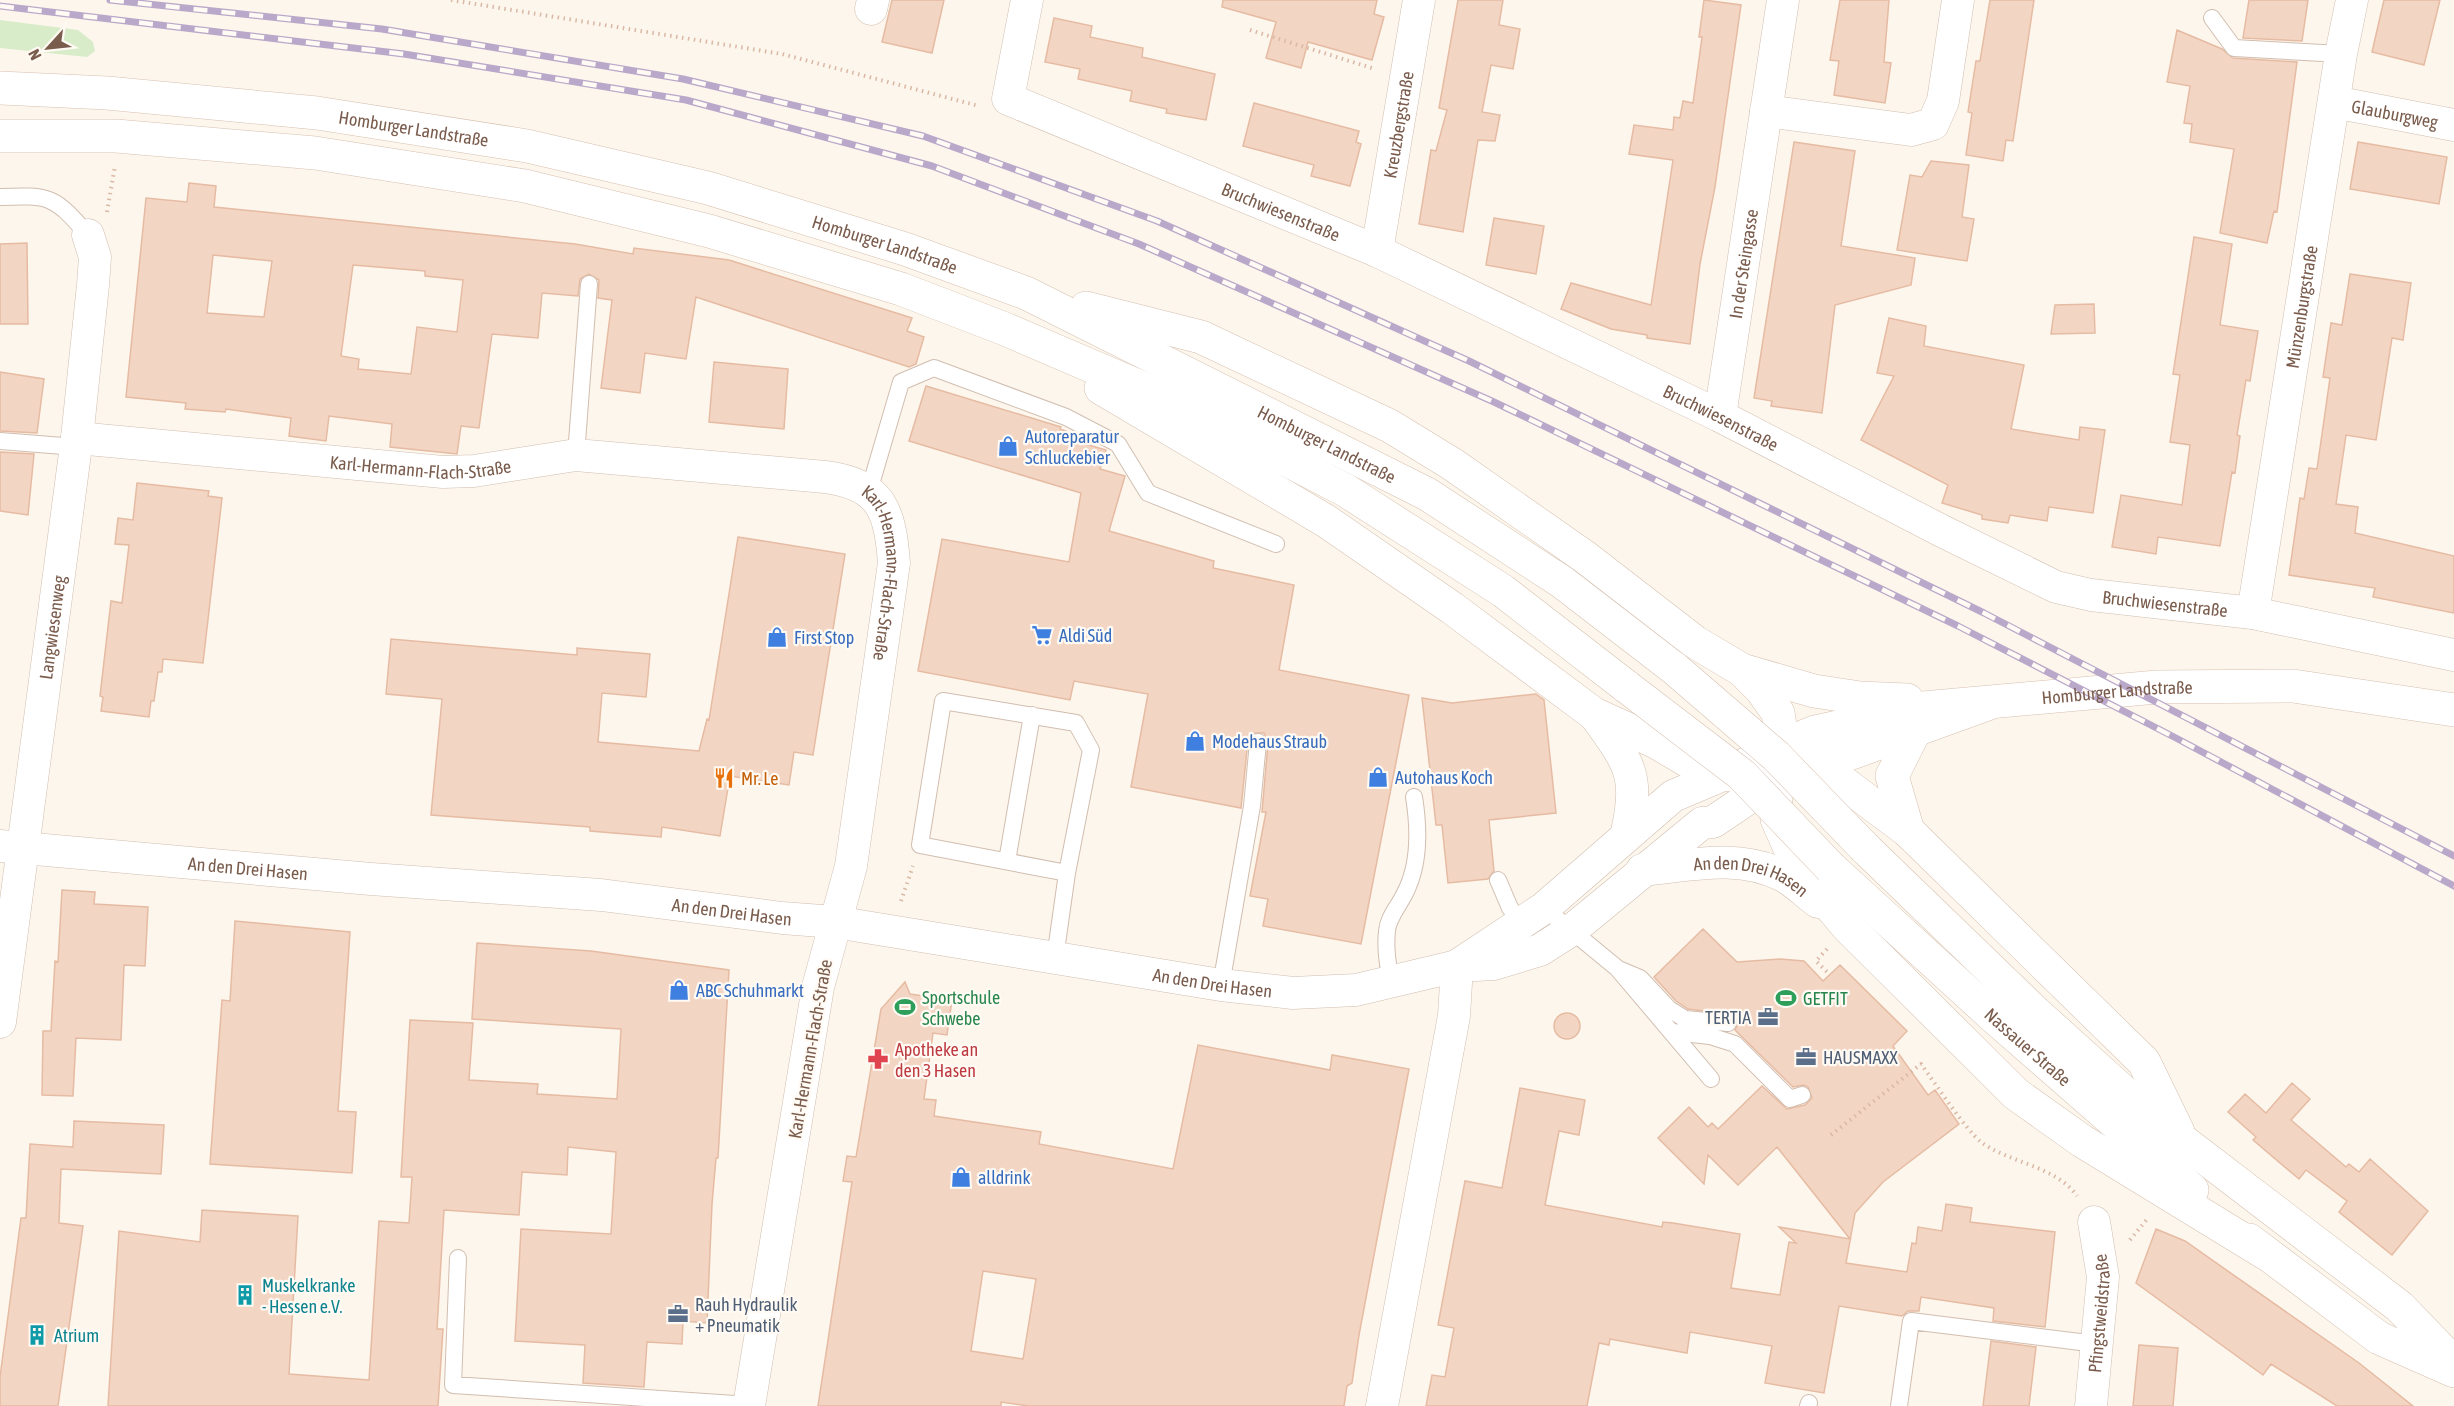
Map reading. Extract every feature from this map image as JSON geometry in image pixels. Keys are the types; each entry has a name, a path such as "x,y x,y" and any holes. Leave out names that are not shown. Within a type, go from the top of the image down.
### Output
{"main road":[{"name":"Homburger Landstraße","path":"0,88 107,93 317,113 527,146 708,188 905,249 1026,293 1427,494 1563,582 1675,669"},
{"name":"Homburger Landstraße","path":"0,136 116,136 315,153 525,186 720,234 901,289 1005,329 1175,402 1345,490 1503,591 1628,687"},
{"path":"1026,293 1201,337 1390,426 1452,464 1585,557 1695,642 1742,670 1761,689 1778,713 1783,745 1774,782 1777,819 1799,869 1841,934 2016,1094 2082,1141 2265,1253"},
{"path":"1005,329 1168,429 1326,521 1452,608 1594,714 1656,742 1695,765 1725,774 1774,782 1823,762 1914,732 1990,703"},
{"name":"Nassauer Straße","path":"1675,669 1776,756 1865,848 2036,1013 2183,1141 2400,1307 2454,1363"},
{"path":"1742,670 1814,691 1860,698 1990,703"},
{"name":"Homburger Landstraße","path":"1783,745 1815,732 1923,708 2157,687 2293,686 2454,710"},
{"name":"Nassauer Straße","path":"1628,687 1742,776 1831,868 2011,1032 2265,1253 2379,1338 2454,1371"},
{"path":"1908,831 1892,776 1914,732"},
{"path":"1783,745 1823,762 1841,781 1908,831 2144,1062 2183,1141"}],"street":[{"path":"1008,99 1027,0"},
{"name":"Kreuzbergstraße","path":"1377,251 1419,0"},
{"name":"In der Steingasse","path":"1720,416 1783,0"},
{"path":"1766,111 1911,130 1933,124 1943,101 1958,0"},
{"name":"Münzenburgstraße","path":"2253,613 2341,54 2352,0"},
{"name":"Bruchwiesenstraße","path":"1008,99 1377,251 1720,416 2056,587 2091,595 2253,613 2454,654"},
{"name":"Glauburgweg","path":"2334,102 2454,125"},
{"name":"Langwiesenweg","path":"0,1022 12,847 77,443 95,257 88,235"},
{"name":"Karl-Hermann-Flach-Straße","path":"77,443 443,472 474,471 576,455 850,480 869,491 886,512 892,533 894,563 851,866 818,987 749,1405"},
{"path":"1594,714 1626,759 1631,778 1634,802 1626,836"},
{"name":"An den Drei Hasen","path":"1457,966 1533,916 1673,796 1725,774 1783,745"},
{"name":"An den Drei Hasen","path":"12,847 371,879 601,895 782,918 893,929 1221,985 1293,993 1356,990 1457,966 1494,964 1540,950 1572,929 1702,823 1713,822 1774,782"},
{"name":"An den Drei Hasen","path":"1642,870 1723,861 1755,864 1786,877 1841,934"},
{"path":"1383,1406 1454,1016 1457,966"},
{"name":"Pfingstweidstraße","path":"2091,1406 2103,1277 2094,1222"}],"lane":[{"path":"2212,18 2234,48 2341,54"},
{"path":"0,196 42,195 66,210 88,235"},
{"path":"576,455 589,284"},
{"path":"869,491 901,382 934,368 1066,417 1118,444 1149,493 1276,544"},
{"path":"0,441 77,443"},
{"path":"1055,957 1091,750 1076,723 943,701 920,845 1068,873"},
{"path":"1007,861 1032,715"},
{"path":"1221,985 1252,806 1257,742"},
{"path":"1391,982 1386,958 1387,929 1394,910 1406,892 1418,846 1414,797"},
{"path":"1498,880 1510,908 1572,929 1617,968 1711,1078"},
{"path":"1533,916 1540,950"},
{"path":"1617,968 1640,978 1669,1009 1685,1019 1728,1023"},
{"path":"1674,1032 1710,1036 1735,1044 1790,1099 1802,1095"},
{"path":"458,1258 453,1385 749,1405"},
{"path":"1899,1406 1911,1321 2096,1344"}],"path":[{"path":"451,0 783,54 981,107 1008,99"},
{"path":"1250,30 1405,78"},
{"path":"88,235 104,227 115,166"},
{"path":"893,929 920,845"},
{"path":"1830,975 1816,961 1841,934"},
{"path":"1831,1135 1921,1064 1979,1140 2000,1154 2070,1186 2094,1222"}],"green space":[{"path":"0,20 78,30 93,42 95,51 87,57 0,48"}],"building":[{"path":"892,0 944,0 932,53 882,42"},
{"path":"1223,0 1377,0 1374,14 1384,17 1372,60 1308,42 1301,68 1266,58 1276,22 1222,7"},
{"path":"1458,0 1503,0 1499,25 1520,29 1513,69 1491,65 1482,112 1500,115 1495,141 1478,140 1463,232 1419,224 1431,150 1436,151 1447,110 1439,108"},
{"path":"1704,0 1741,5 1715,187 1700,264 1690,344 1647,338 1647,335 1611,329 1561,309 1571,283 1651,305 1673,160 1629,154 1634,125 1673,130 1674,117 1680,118 1683,101 1693,103 1702,37 1699,37"},
{"path":"1840,0 1889,0 1884,62 1891,63 1885,103 1834,95 1839,61 1830,60"},
{"path":"1990,0 2034,0 2013,141 2006,140 2003,161 1966,155 1972,113 1968,112 1976,61 1980,61"},
{"path":"2249,0 2308,0 2302,41 2243,38"},
{"path":"2384,0 2440,0 2424,65 2372,52"},
{"path":"1054,18 1092,26 1090,37 1143,48 1142,57 1215,74 1206,120 1166,113 1167,109 1130,101 1132,91 1078,79 1080,69 1045,62"},
{"path":"2177,30 2222,49 2233,58 2297,62 2277,212 2274,211 2267,243 2220,233 2234,149 2190,142 2192,124 2184,123 2190,86 2167,82"},
{"path":"1254,103 1359,131 1356,142 1361,144 1350,186 1311,176 1314,165 1243,146"},
{"path":"1794,142 1855,151 1841,246 1915,258 1911,285 1835,305 1822,413 1771,406 1772,401 1754,398"},
{"path":"2358,142 2447,157 2439,204 2350,189"},
{"path":"1931,161 1969,165 1962,217 1974,219 1967,261 1897,250 1910,175 1922,177"},
{"path":"189,183 216,186 214,207 575,244 633,254 634,248 729,260 912,318 907,331 924,337 916,364 909,367 696,297 686,359 645,353 640,393 601,388 612,300 598,298 599,280 589,274 580,279 578,296 542,293 538,338 492,334 479,428 461,426 457,454 390,447 392,424 329,416 326,441 289,436 291,418 226,409 225,412 185,409 186,403 126,397 146,198 187,202","holes":["213,255 272,261 264,317 207,313","353,265 425,271 425,276 463,280 457,332 417,327 411,374 358,369 359,359 341,356"]},
{"path":"1494,218 1544,226 1536,274 1486,265"},
{"path":"2194,237 2232,244 2220,325 2258,331 2250,381 2246,380 2237,435 2240,436 2235,473 2232,472 2220,546 2158,537 2156,554 2112,547 2121,495 2182,505 2190,445 2170,442 2180,375 2173,374"},
{"path":"27,243 28,324 0,324 0,244"},
{"path":"2350,274 2411,283 2403,340 2392,338 2376,440 2346,435 2336,504 2358,507 2355,533 2454,556 2454,613 2373,597 2375,588 2289,575 2300,498 2304,499 2309,468 2317,469 2330,378 2323,377 2331,323 2342,325"},
{"path":"2094,304 2095,333 2051,334 2055,305"},
{"path":"1889,318 1926,326 1924,346 2024,365 2011,429 2079,440 2080,427 2105,430 2093,513 2049,507 2047,521 2010,515 2008,523 1982,519 1982,515 1942,503 1948,485 1861,440 1894,376 1877,373"},
{"path":"714,362 788,369 784,429 709,422"},
{"path":"0,372 44,379 37,433 0,431"},
{"path":"926,386 1061,427 1060,429 1066,431 1064,438 1106,450 1100,469 1125,476 1109,531 1214,561 1213,568 1294,585 1279,670 1409,695 1361,944 1263,926 1268,899 1250,896 1266,812 1262,812 1268,743 1264,733 1253,733 1248,740 1241,808 1131,787 1148,694 1074,681 1070,700 918,671 942,539 1069,562 1081,493 909,441"},
{"path":"0,452 34,454 28,515 0,511"},
{"path":"137,483 209,491 208,496 222,498 203,663 163,659 162,672 158,672 149,717 101,711 103,697 100,696 111,601 122,603 129,545 115,544 118,518 133,520"},
{"path":"738,537 845,554 813,755 794,752 789,785 730,776 720,836 662,827 661,837 590,831 590,827 431,815 442,699 386,694 391,639 577,655 577,648 650,654 646,697 602,693 598,742 699,751 707,719 709,720"},
{"path":"1536,694 1544,700 1556,813 1489,820 1494,871 1488,879 1448,883 1442,825 1436,825 1422,698 1452,703"},
{"path":"62,890 95,892 94,904 148,907 145,966 124,965 121,1040 76,1038 73,1096 42,1095 43,1031 51,1031"},
{"path":"235,921 350,932 338,1111 356,1112 352,1173 210,1164 222,1000 230,1001"},
{"path":"1703,929 1737,962 1780,959 1804,961 1823,981 1840,965 1907,1031 1893,1046 1928,1095 1935,1090 1959,1124 1883,1182 1855,1213 1846,1263 1907,1272 1912,1243 1916,1244 1918,1227 1942,1231 1946,1204 1972,1208 1970,1222 2055,1232 2045,1327 1993,1321 1994,1308 1921,1297 1919,1311 1908,1311 1902,1316 1839,1306 1824,1393 1765,1383 1772,1346 1690,1332 1687,1353 1610,1339 1609,1345 1599,1343 1587,1406 1426,1406 1432,1375 1445,1377 1454,1328 1438,1325 1465,1181 1502,1188 1520,1088 1585,1100 1579,1135 1559,1131 1545,1205 1662,1227 1663,1222 1740,1234 1731,1288 1780,1295 1789,1242 1796,1243 1779,1227 1850,1239 1777,1147 1738,1185 1708,1155 1704,1184 1658,1138 1689,1107 1708,1127 1712,1123 1718,1129 1762,1086 1787,1109 1805,1105 1812,1098 1808,1087 1804,1085 1793,1087 1735,1030 1738,1023 1734,1015 1688,1009 1676,1001 1654,977"},
{"path":"477,943 591,951 729,970 718,1158 716,1158 712,1204 707,1323 683,1321 682,1344 647,1342 644,1387 583,1383 585,1345 515,1341 521,1229 611,1234 616,1152 568,1147 567,1175 522,1172 519,1215 444,1210 437,1329 443,1329 438,1406 108,1406 119,1231 200,1242 202,1210 298,1216 289,1374 369,1380 379,1221 409,1223 412,1177 401,1177 410,1020 473,1023 469,1080 538,1084 537,1094 617,1099 621,1029 472,1019"},
{"path":"905,982 910,994 952,1000 947,1035 933,1033 924,1099 936,1100 934,1116 1041,1132 1039,1144 1173,1169 1198,1045 1330,1070 1332,1055 1409,1069 1352,1383 1347,1386 1344,1406 1029,1406 1001,1402 1001,1406 818,1406 852,1182 843,1181 847,1156 856,1157 881,1009","holes":["983,1271 1036,1279 1023,1359 971,1351"]},
{"path":"1567,1013 1576,1017 1580,1026 1576,1035 1567,1039 1558,1035 1554,1026 1558,1017"},
{"path":"2292,1083 2310,1099 2291,1120 2346,1167 2349,1164 2359,1172 2370,1159 2428,1211 2392,1255 2339,1212 2347,1201 2306,1170 2299,1179 2253,1140 2256,1137 2228,1112 2245,1094 2266,1113"},
{"path":"74,1121 164,1125 161,1174 61,1169 59,1223 83,1226 58,1406 0,1406 0,1377 21,1218 26,1218 30,1144 73,1147"},
{"path":"2156,1229 2185,1241 2359,1363 2413,1406 2337,1406 2271,1364 2263,1375 2136,1283"},
{"path":"1991,1341 2036,1347 2029,1406 1983,1406"},
{"path":"2139,1345 2178,1348 2173,1406 2133,1406"}],"railway":[{"path":"110,0 382,29 683,79 923,136 1157,221 1469,361 1984,613 2454,856"},
{"path":"0,6 404,54 686,100 932,166 1139,244 1494,402 1958,626 2176,738 2454,886"}],"place":[{"name":"Autoreparatur Schluckebier","path":"1008,446"},
{"name":"Aldi Süd","path":"1042,635"},
{"name":"First Stop","path":"777,637"},
{"name":"Modehaus Straub","path":"1195,741"},
{"name":"Autohaus Koch","path":"1378,777"},
{"name":"Mr. Le","path":"724,778"},
{"name":"ABC Schuhmarkt","path":"679,990"},
{"name":"GETFIT","path":"1786,998"},
{"name":"Sportschule Schwebe","path":"905,1007"},
{"name":"TERTIA","path":"1768,1017"},
{"name":"HAUSMAXX","path":"1806,1057"},
{"name":"Apotheke an den 3 Hasen","path":"878,1059"},
{"name":"alldrink","path":"961,1177"},
{"name":"Muskelkranke - Hessen e.V.","path":"245,1295"},
{"name":"Rauh Hydraulik + Pneumatik","path":"678,1314"},
{"name":"Atrium","path":"37,1335"}]}
